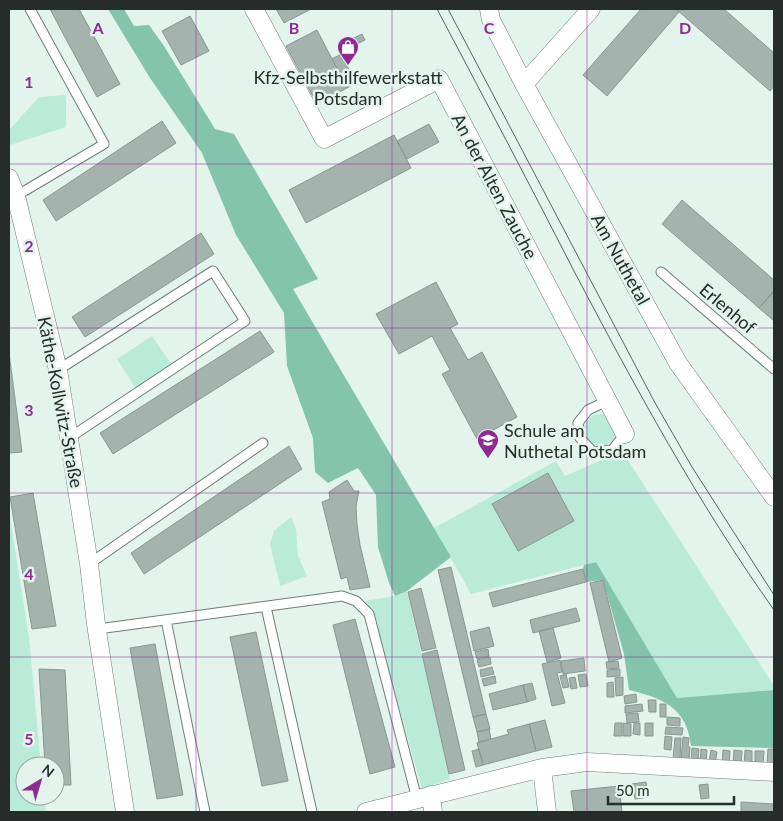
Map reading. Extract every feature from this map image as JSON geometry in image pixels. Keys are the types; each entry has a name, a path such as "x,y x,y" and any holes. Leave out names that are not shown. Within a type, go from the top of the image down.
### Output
{"street":[{"name":"An der Alten Zauche","path":"254,9 324,139 439,79 625,434"},
{"name":"Am Nuthetal","path":"489,9 491,20 524,84 678,362 774,498"},
{"path":"524,84 591,9"},
{"name":"Käthe-Kollwitz-Straße","path":"9,178 16,196 58,370 89,564 125,812"},
{"path":"366,812 427,802 542,768 586,762 774,772"},
{"path":"542,768 547,812"}],"lane":[{"path":"16,196 104,144 30,9"},
{"path":"58,370 213,271 245,321 69,438"},
{"name":"Erlenhof","path":"662,272 774,369"},
{"path":"607,401 588,410 578,422 580,438 593,452 612,450 625,434"},
{"path":"89,564 263,443"},
{"path":"98,629 342,596 356,601 369,614 427,802"},
{"path":"266,607 312,812"},
{"path":"166,620 205,812"}],"green space":[{"path":"108,9 124,9 134,26 149,25 215,129 234,134 318,279 293,289 451,557 407,591 395,596 389,583 378,547 376,495 358,468 328,483 315,472 313,438 287,366 284,313 236,235 202,153 150,78"},
{"path":"66,95 66,127 10,145 9,130 39,97"},
{"path":"152,336 172,365 136,389 117,359"},
{"path":"600,414 606,415 611,419 615,424 615,436 611,441 606,445 600,446 594,445 589,441 585,436 584,430 585,424 589,419 594,415"},
{"path":"622,451 774,686 774,690 677,698 596,562 471,594 434,528 556,461 565,476"},
{"path":"9,511 29,637 40,756 15,756 15,806 45,806 46,812 9,812"},
{"path":"291,517 296,529 298,556 307,576 280,586 270,544 274,531"},
{"path":"596,562 677,698 774,690 774,748 691,746 689,733 679,714 663,701 629,690 624,654 603,580 586,582 584,565"},
{"path":"407,591 450,779 422,789 373,615 365,601 395,596"}],"building":[{"path":"50,9 79,9 120,84 97,97"},
{"path":"276,9 311,9 284,23"},
{"path":"641,9 676,9 679,12 607,96 583,75"},
{"path":"676,9 724,9 774,53 774,86 770,91"},
{"path":"190,16 209,51 181,65 162,31"},
{"path":"317,30 347,88 317,104 286,46"},
{"path":"362,34 365,40 353,46 350,40"},
{"path":"341,54 356,83 347,88 332,59"},
{"path":"162,121 176,143 56,221 43,200"},
{"path":"429,124 439,142 407,159 397,141"},
{"path":"394,135 411,168 306,223 289,190"},
{"path":"682,200 774,280 774,291 759,308 662,224"},
{"path":"201,233 214,254 85,337 72,317"},
{"path":"436,282 458,324 450,328 468,360 482,352 517,417 477,439 442,374 450,370 432,336 399,354 376,314"},
{"path":"774,291 774,321 759,308"},
{"path":"260,331 274,352 113,454 100,433"},
{"path":"9,353 22,452 9,453"},
{"path":"289,446 302,469 144,574 131,553"},
{"path":"548,473 574,521 518,551 492,504"},
{"path":"347,480 354,491 359,491 356,506 357,525 370,587 350,590 347,577 341,579 322,502 330,499 329,492"},
{"path":"33,493 56,626 32,629 10,497"},
{"path":"451,567 486,714 473,717 438,570"},
{"path":"583,569 586,582 493,607 489,593"},
{"path":"603,580 622,658 609,662 590,583"},
{"path":"421,588 436,648 422,651 408,592"},
{"path":"576,608 580,621 533,633 530,620"},
{"path":"355,619 395,767 370,774 333,625"},
{"path":"489,627 494,646 474,651 470,632"},
{"path":"553,628 561,658 547,662 539,631"},
{"path":"256,632 288,781 262,786 230,637"},
{"path":"155,644 183,795 157,799 130,648"},
{"path":"488,649 489,656 477,659 475,652"},
{"path":"437,650 465,770 449,774 422,654"},
{"path":"490,657 491,664 479,667 477,660"},
{"path":"584,658 585,671 563,674 561,661"},
{"path":"560,660 562,672 557,673 565,703 552,706 542,664"},
{"path":"618,661 619,668 607,669 606,662"},
{"path":"492,667 494,674 481,677 480,670"},
{"path":"39,669 65,670 71,785 65,785 65,756 44,756"},
{"path":"620,669 620,676 607,677 607,670"},
{"path":"566,674 569,687 563,688 560,676"},
{"path":"586,674 588,686 580,687 578,675"},
{"path":"495,676 496,683 484,686 482,679"},
{"path":"575,677 577,688 571,689 569,678"},
{"path":"623,677 623,695 616,696 615,678"},
{"path":"613,682 614,697 607,697 607,683"},
{"path":"532,683 536,699 527,702 523,685"},
{"path":"523,685 527,702 493,710 489,694"},
{"path":"636,694 637,702 625,704 624,696"},
{"path":"648,700 656,700 656,712 649,712"},
{"path":"642,704 643,711 625,713 625,706"},
{"path":"660,704 666,704 666,717 660,717"},
{"path":"638,713 639,722 627,723 626,714"},
{"path":"486,714 490,729 477,732 473,717"},
{"path":"667,717 680,718 680,726 667,725"},
{"path":"545,720 552,747 536,751 529,724"},
{"path":"615,723 622,723 622,736 614,736"},
{"path":"623,723 631,724 631,736 623,736"},
{"path":"634,723 640,723 640,735 633,734"},
{"path":"645,723 653,723 653,736 645,736"},
{"path":"529,724 536,751 483,765 477,743 509,734 507,730"},
{"path":"666,727 683,728 682,735 665,734"},
{"path":"489,729 491,739 479,742 477,732"},
{"path":"665,736 672,737 671,750 664,749"},
{"path":"683,737 689,738 689,760 681,760"},
{"path":"675,738 681,738 680,760 673,759"},
{"path":"692,748 699,749 698,761 691,760"},
{"path":"479,749 483,765 476,767 472,751"},
{"path":"701,749 707,750 706,762 700,762"},
{"path":"768,749 774,749 774,764 767,764"},
{"path":"711,750 717,752 715,763 709,762"},
{"path":"723,750 730,751 729,764 722,763"},
{"path":"734,750 742,751 741,766 733,765"},
{"path":"745,750 752,751 752,765 744,765"},
{"path":"755,751 764,751 763,765 755,765"},
{"path":"646,782 648,797 635,799 632,784"},
{"path":"708,784 709,798 701,799 699,785"},
{"path":"619,786 622,812 574,812 571,791"},
{"path":"741,802 774,804 774,812 741,812"}],"tram line":[{"path":"437,9 620,358 668,444 719,528 774,610"},
{"path":"448,9 654,401 692,467 774,595"}],"place":[{"name":"Kfz-Selbsthilfewerkstatt Potsdam","path":"348,66"},
{"name":"Schule am Nuthetal Potsdam","path":"488,459"}]}
